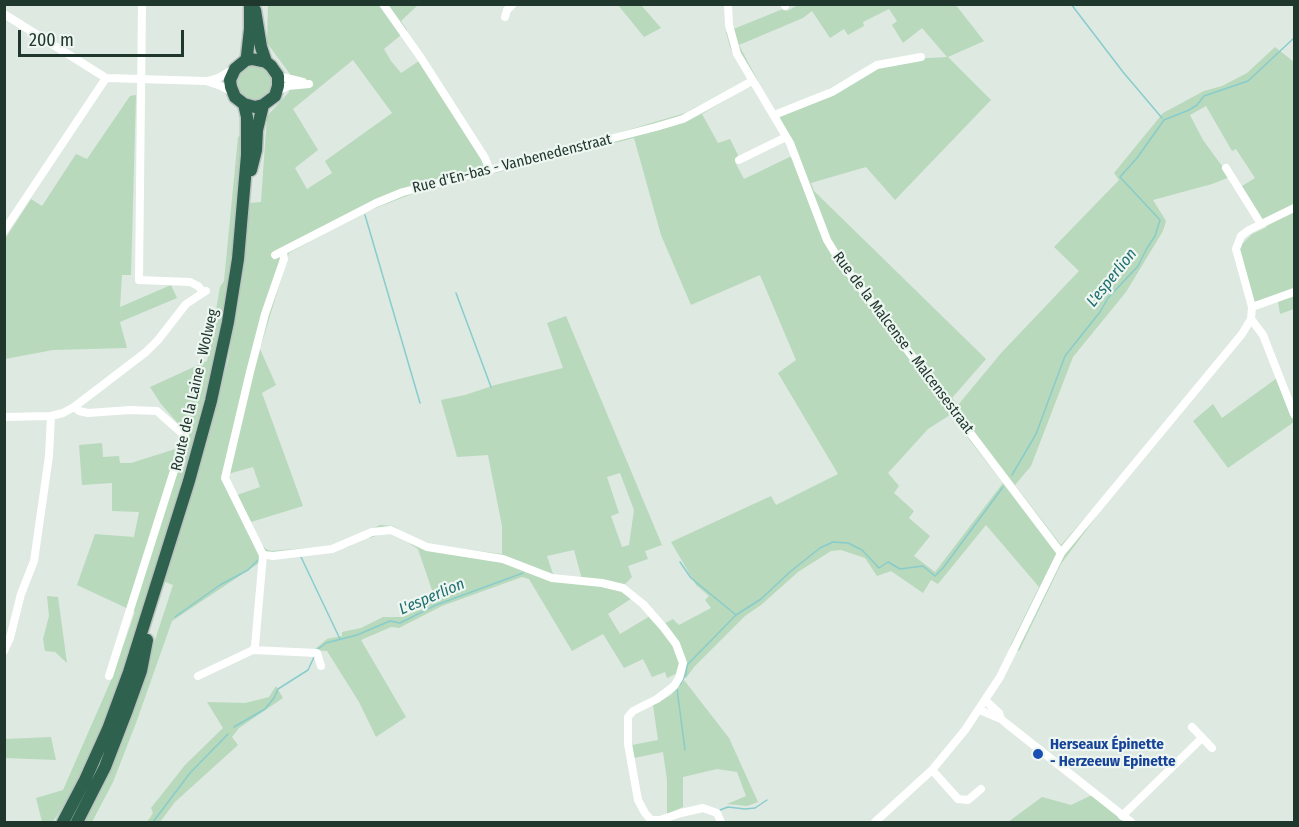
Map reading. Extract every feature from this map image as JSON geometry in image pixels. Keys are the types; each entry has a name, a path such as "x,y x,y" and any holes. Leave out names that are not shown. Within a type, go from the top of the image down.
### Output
{"highway":[{"path":"246,60 252,4"},
{"path":"252,4 266,62"},
{"path":"260,59 266,62 278,76 277,91 272,100 263,105 255,107 244,104 232,92 230,80 235,69 246,60 260,59"},
{"name":"Route de la Laine - Wolweg","path":"63,822 108,729 140,642 211,401 234,289 244,198 247,117 244,104"},
{"name":"Route de la Laine - Wolweg","path":"244,198 256,150 257,130 263,105"},
{"name":"Route de la Laine - Wolweg","path":"76,822 105,767 141,671 157,586"}],"street":[{"path":"4,417 51,416 74,407 146,352 166,331 186,304 205,291 190,282 139,280 143,80 142,4"},
{"path":"383,4 421,58 485,158 490,171"},
{"path":"505,17 507,10 513,4"},
{"name":"Rue de la Malcense - Malcensestraat","path":"728,4 729,25 737,54 786,137 827,240 838,258 1061,554"},
{"path":"4,14 106,78 206,81 218,78 235,69"},
{"path":"774,115 832,92 877,65 921,57"},
{"path":"277,91 288,86 309,84 278,76"},
{"path":"4,231 106,78"},
{"path":"206,81 232,92"},
{"name":"Rue d'En-bas - Vanbenedenstraat","path":"264,555 225,478 265,314 284,259 279,254 376,203 403,192 683,119 752,81"},
{"path":"739,160 786,137"},
{"path":"1226,168 1261,224"},
{"path":"875,822 932,770 951,749 986,701 1061,554 1242,334 1251,319 1252,307 1236,249 1241,236 1294,208"},
{"path":"1252,307 1294,292"},
{"path":"1251,319 1263,335 1294,414"},
{"path":"74,407 88,413 157,411 184,436 109,676"},
{"path":"4,651 10,638 24,585 34,561 49,456 51,416"},
{"path":"253,650 264,555 332,549 372,532 391,530 427,547 503,559 552,578 602,583 623,588 643,604 664,628 676,644 683,663 674,686 657,699 633,711 628,717 628,744 638,800 651,820 660,820 703,808 717,813 722,822"},
{"path":"198,676 253,650 317,653 321,666"},
{"path":"986,701 1002,719"},
{"path":"980,710 1002,719 1131,822"},
{"path":"1192,727 1212,748"},
{"path":"1122,816 1202,738"},
{"path":"932,770 958,799 968,800 982,789"}],"green space":[{"path":"955,4 984,41 948,57 991,100 895,200 866,167 811,183 814,191 986,359 952,398 958,405 1002,352 1079,271 1054,247 1119,180 1114,173 1163,113 1204,91 1222,86 1247,73 1275,47 1294,62 1294,309 1280,314 1277,295 1254,303 1239,258 1240,246 1252,234 1267,227 1242,186 1255,178 1236,149 1232,151 1206,106 1190,115 1203,140 1230,177 1153,200 1166,221 1163,231 1126,292 1073,357 1031,466 1015,485 1061,545 1091,511 1096,517 1061,564 1019,651 1010,646 1039,587 986,525 938,584 931,580 923,593 891,571 877,576 865,558 841,550 831,551 798,572 745,616 686,678 683,675 684,670 667,678 665,672 652,677 643,659 624,668 603,634 572,651 529,579 522,577 442,606 399,628 391,627 361,640 406,717 376,737 359,702 327,651 314,650 327,639 342,636 342,632 361,628 383,617 403,617 435,599 418,549 395,534 384,533 370,538 366,532 380,525 393,526 427,544 502,554 502,526 488,455 457,457 441,400 563,368 547,323 566,316 662,545 645,551 648,559 628,566 632,577 621,592 632,598 608,614 620,634 650,616 660,626 673,619 679,625 711,608 705,600 709,596 696,585 671,542 771,496 776,505 838,474 778,373 796,360 760,275 691,305 661,235 634,138 559,157 557,151 685,113 748,79 730,47 726,32 798,5","holes":["889,9 897,21 892,25 903,43 922,28 947,57 912,59 879,66 853,75 825,91 776,110 798,153 744,179 735,162 739,157 730,139 718,143 702,114 758,81 739,45 803,18 812,11 830,38 844,29 848,35 864,26 863,22","950,415 1003,483 935,572 914,556 930,536 909,518 914,511 894,493 899,486 888,473 928,429","620,473 634,510 629,545 622,547 611,516 619,513 607,477","574,550 583,583 555,580 547,556"]},
{"path":"268,5 418,5 401,21 407,30 384,49 391,61 401,73 425,57 492,167 525,158 528,165 420,191 360,214 289,253 260,349 276,385 262,393 303,506 251,522 261,544 271,551 329,546 347,540 351,546 316,554 267,560 260,557 259,563 172,621 113,782 92,822 85,822 106,781 173,585 163,581 228,361 245,252 249,203 261,202 267,116 289,92 290,74 267,43","holes":["353,60 392,113 325,161 332,173 307,189 295,168 318,150 293,109","253,467 260,487 234,496 228,474"]},
{"path":"618,5 641,5 661,28 644,37"},
{"path":"254,65 267,70 272,83 267,96 254,101 241,96 236,83 241,70"},
{"path":"136,95 131,275 122,275 120,307 171,285 177,298 120,322 127,348 53,350 5,359 5,239 31,199 42,206 76,154 87,159 130,96"},
{"path":"244,133 229,286 215,356 183,481 127,661 82,777 53,822 42,822 36,798 63,790 112,678 135,612 77,585 95,534 134,537 139,512 112,511 112,483 82,485 79,445 102,443 103,457 119,456 120,463 131,463 185,446 187,434 161,404 150,387 207,361 220,287 224,281 238,137"},
{"path":"1277,378 1294,422 1228,468 1193,421 1213,404 1222,418"},
{"path":"47,596 58,597 67,663 55,652 45,651 43,639 49,616"},
{"path":"684,680 729,738 758,802 747,806 727,804 746,796 737,772 717,769 683,777 683,807 667,814 667,780 663,752 634,758 632,745 658,740 653,705 671,695"},
{"path":"276,686 283,698 239,728 232,737 238,745 175,802 160,822 147,822 153,813 151,808 185,765 223,728 207,702 245,703 269,697"},
{"path":"51,737 56,760 5,758 5,739"},
{"path":"1092,795 1126,822 1008,822 1042,797 1071,805"}],"waterway":[{"path":"1071,4 1162,118"},
{"name":"L'esperlion","path":"1012,475 1036,434 1065,356 1100,312 1108,298 1138,266 1155,236 1160,220 1120,177 1137,158 1164,120 1189,110 1197,105 1204,96 1248,81 1294,38"},
{"path":"365,215 420,403"},
{"path":"456,293 491,387"},
{"name":"L'esperlion","path":"680,562 691,578 736,615 761,599 820,548 833,542 848,543 862,550 879,568 888,562 900,569 923,566 935,576 1003,487"},
{"path":"301,557 340,639"},
{"path":"175,617 220,585 248,570 259,559"},
{"name":"L'esperlion","path":"318,649 326,643 357,635 390,621 400,623 436,605 523,573"},
{"path":"680,685 686,674 687,665 736,615"},
{"name":"L'esperlion","path":"234,727 265,709 278,689 308,670 314,657"},
{"path":"677,689 685,750"},
{"name":"L'esperlion","path":"153,822 190,773 228,734"},
{"path":"720,810 728,807 755,808 767,800"}],"place":[{"name":"Herseaux Épinette - Herzeeuw Epinette","path":"1038,754"}]}
